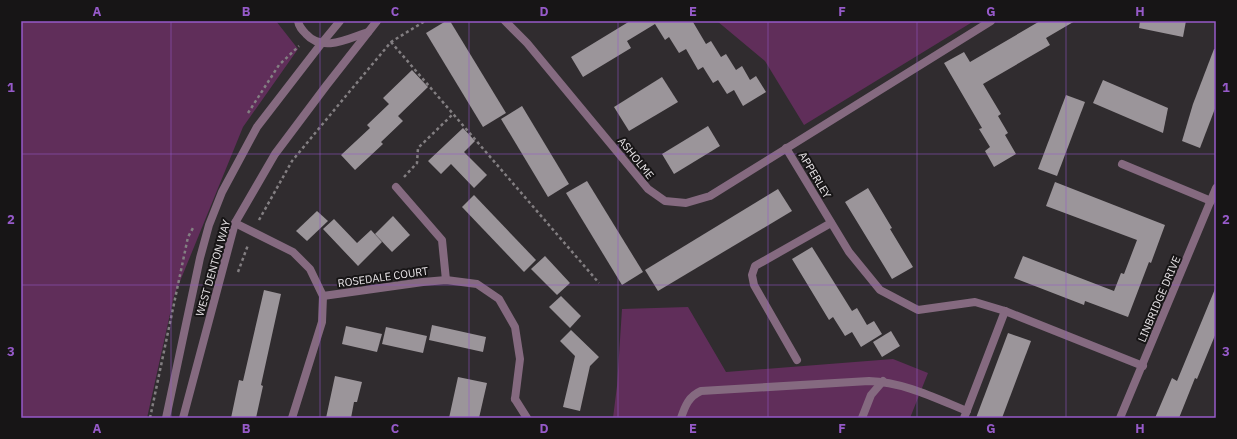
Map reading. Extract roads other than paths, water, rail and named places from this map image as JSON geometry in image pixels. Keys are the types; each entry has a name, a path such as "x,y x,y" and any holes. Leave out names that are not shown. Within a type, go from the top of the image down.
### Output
{"street":[{"path":"298,21 299,26 308,37 321,44 329,44 368,32"},
{"name":"WEST DENTON WAY","path":"166,418 200,258 209,225 222,192 257,127 340,21"},
{"name":"WEST DENTON WAY","path":"183,418 236,223 274,154 378,21"},
{"name":"ASHOLME","path":"506,21 527,42 648,189 665,201 686,203 710,196 786,148"},
{"name":"APPERLEY","path":"991,21 786,148 849,252 880,290 918,310 975,302 1005,311"},
{"path":"1122,164 1211,201"},
{"path":"396,187 442,240 446,280"},
{"name":"LINBRIDGE DRIVE","path":"1120,418 1216,188"},
{"path":"236,223 293,252 310,269 323,296 322,322 292,418"},
{"path":"797,360 754,285 752,275 755,266 832,223"},
{"name":"ROSEDALE COURT","path":"323,296 446,280 477,284 498,299 515,327 520,359 515,398 527,418"},
{"path":"681,418 684,408 693,395 701,391 869,381 883,381 925,394 965,414 1005,311 1143,366"},
{"path":"862,418 871,395 883,381"}]}
